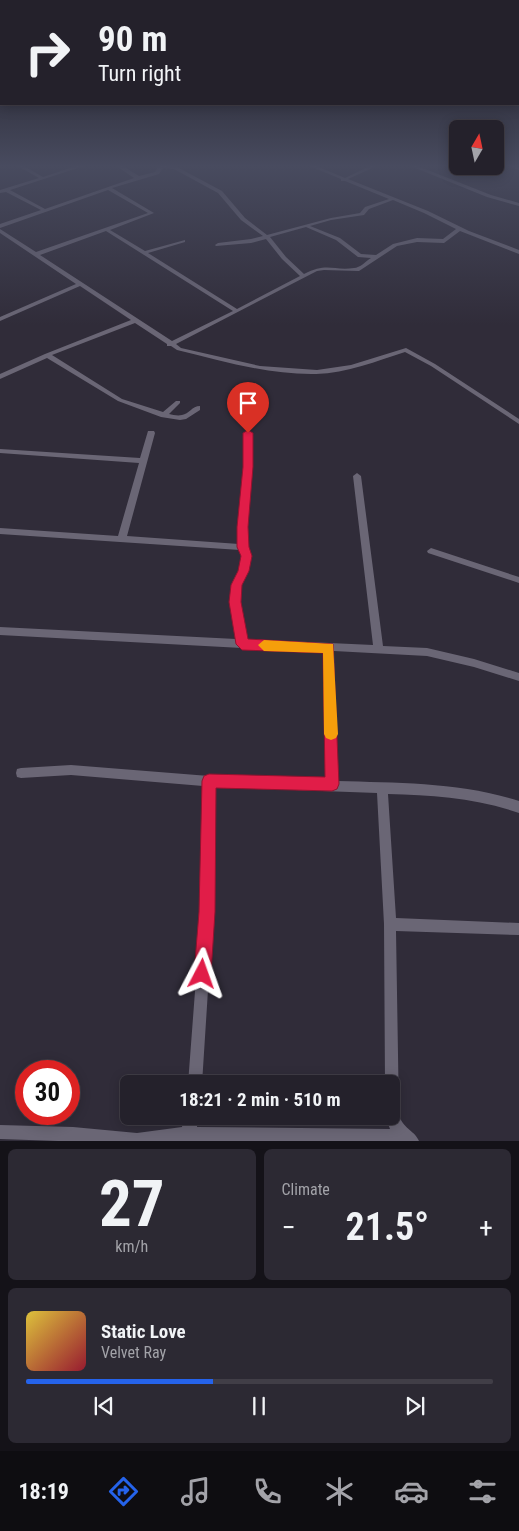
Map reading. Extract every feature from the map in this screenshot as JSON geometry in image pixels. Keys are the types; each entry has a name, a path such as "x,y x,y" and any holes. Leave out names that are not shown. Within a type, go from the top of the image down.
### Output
{"street":[{"path":"0,226 24,218"},
{"path":"37,254 138,218"},
{"path":"242,218 267,237 284,258 302,275"},
{"path":"218,245 267,237 335,218"},
{"path":"435,218 519,252"},
{"path":"308,227 338,239 360,256 376,257"},
{"path":"169,345 251,306 302,275 324,268 357,270 400,243 446,240 459,229"},
{"path":"107,230 237,311"},
{"path":"0,231 37,254 169,345 191,353 260,368 302,372 338,370 406,350 433,365 519,422"},
{"path":"144,254 183,241"},
{"path":"1,317 81,284"},
{"path":"0,377 47,355 135,321"},
{"path":"47,355 120,400 164,415 186,417 198,408"},
{"path":"164,415 178,402"},
{"path":"122,538 151,433"},
{"path":"242,644 235,602 236,585 244,571 247,556 243,547 243,510 248,467 248,433"},
{"path":"0,451 142,461"},
{"path":"357,476 378,648"},
{"path":"0,531 243,547"},
{"path":"432,551 519,580"},
{"path":"0,631 329,648 378,648 427,652 474,663 519,677"},
{"path":"329,648 332,784"},
{"path":"21,773 71,770 209,781 332,784 461,792 493,798 519,807"},
{"path":"196,1075 207,912 209,781"},
{"path":"382,788 390,924 392,1116 396,1128 408,1139"},
{"path":"390,924 519,929"},
{"path":"189,1134 190,1125"},
{"path":"0,1132 73,1134 137,1140 189,1134 408,1139"}],"slow traffic":[{"path":"264,645 329,648 331,734"}],"route":[{"path":"202,974 207,912 206,826 209,781 332,784 329,648 242,644 235,602 236,585 244,571 247,556 243,547 242,527 248,478 248,433"}]}
